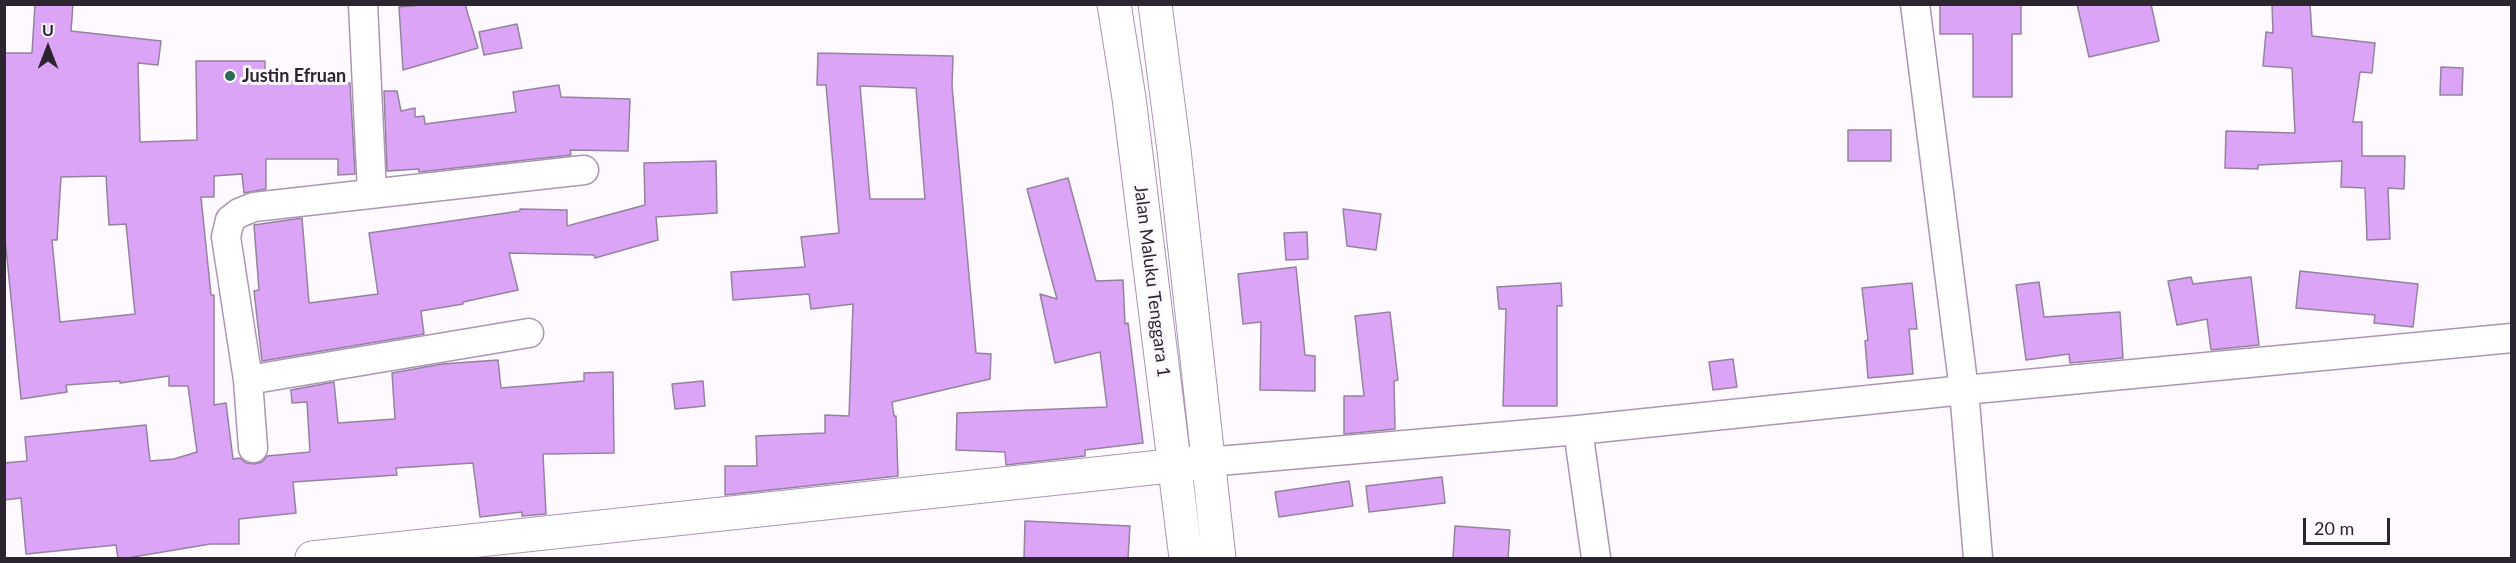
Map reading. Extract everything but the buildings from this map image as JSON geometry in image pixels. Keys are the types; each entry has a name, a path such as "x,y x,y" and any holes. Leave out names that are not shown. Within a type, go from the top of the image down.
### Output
{"main road":[{"path":"1108,6 1155,8"},
{"name":"Jalan Maluku Tenggara 1","path":"1108,6 1129,98 1186,558"},
{"name":"Jalan Maluku Tenggara 1","path":"1155,8 1174,150 1219,558"},
{"path":"312,558 1207,462"}],"street":[{"path":"363,4 372,193"},
{"path":"1915,4 1964,390 1978,558"},
{"path":"253,448 248,380 226,237 230,220 239,213 254,207 584,170"},
{"path":"248,380 529,333"},
{"path":"1207,462 1578,430 1964,390 2511,338"},
{"path":"1578,430 1596,558"}],"place":[{"name":"Justin Efruan","path":"230,76"}]}
